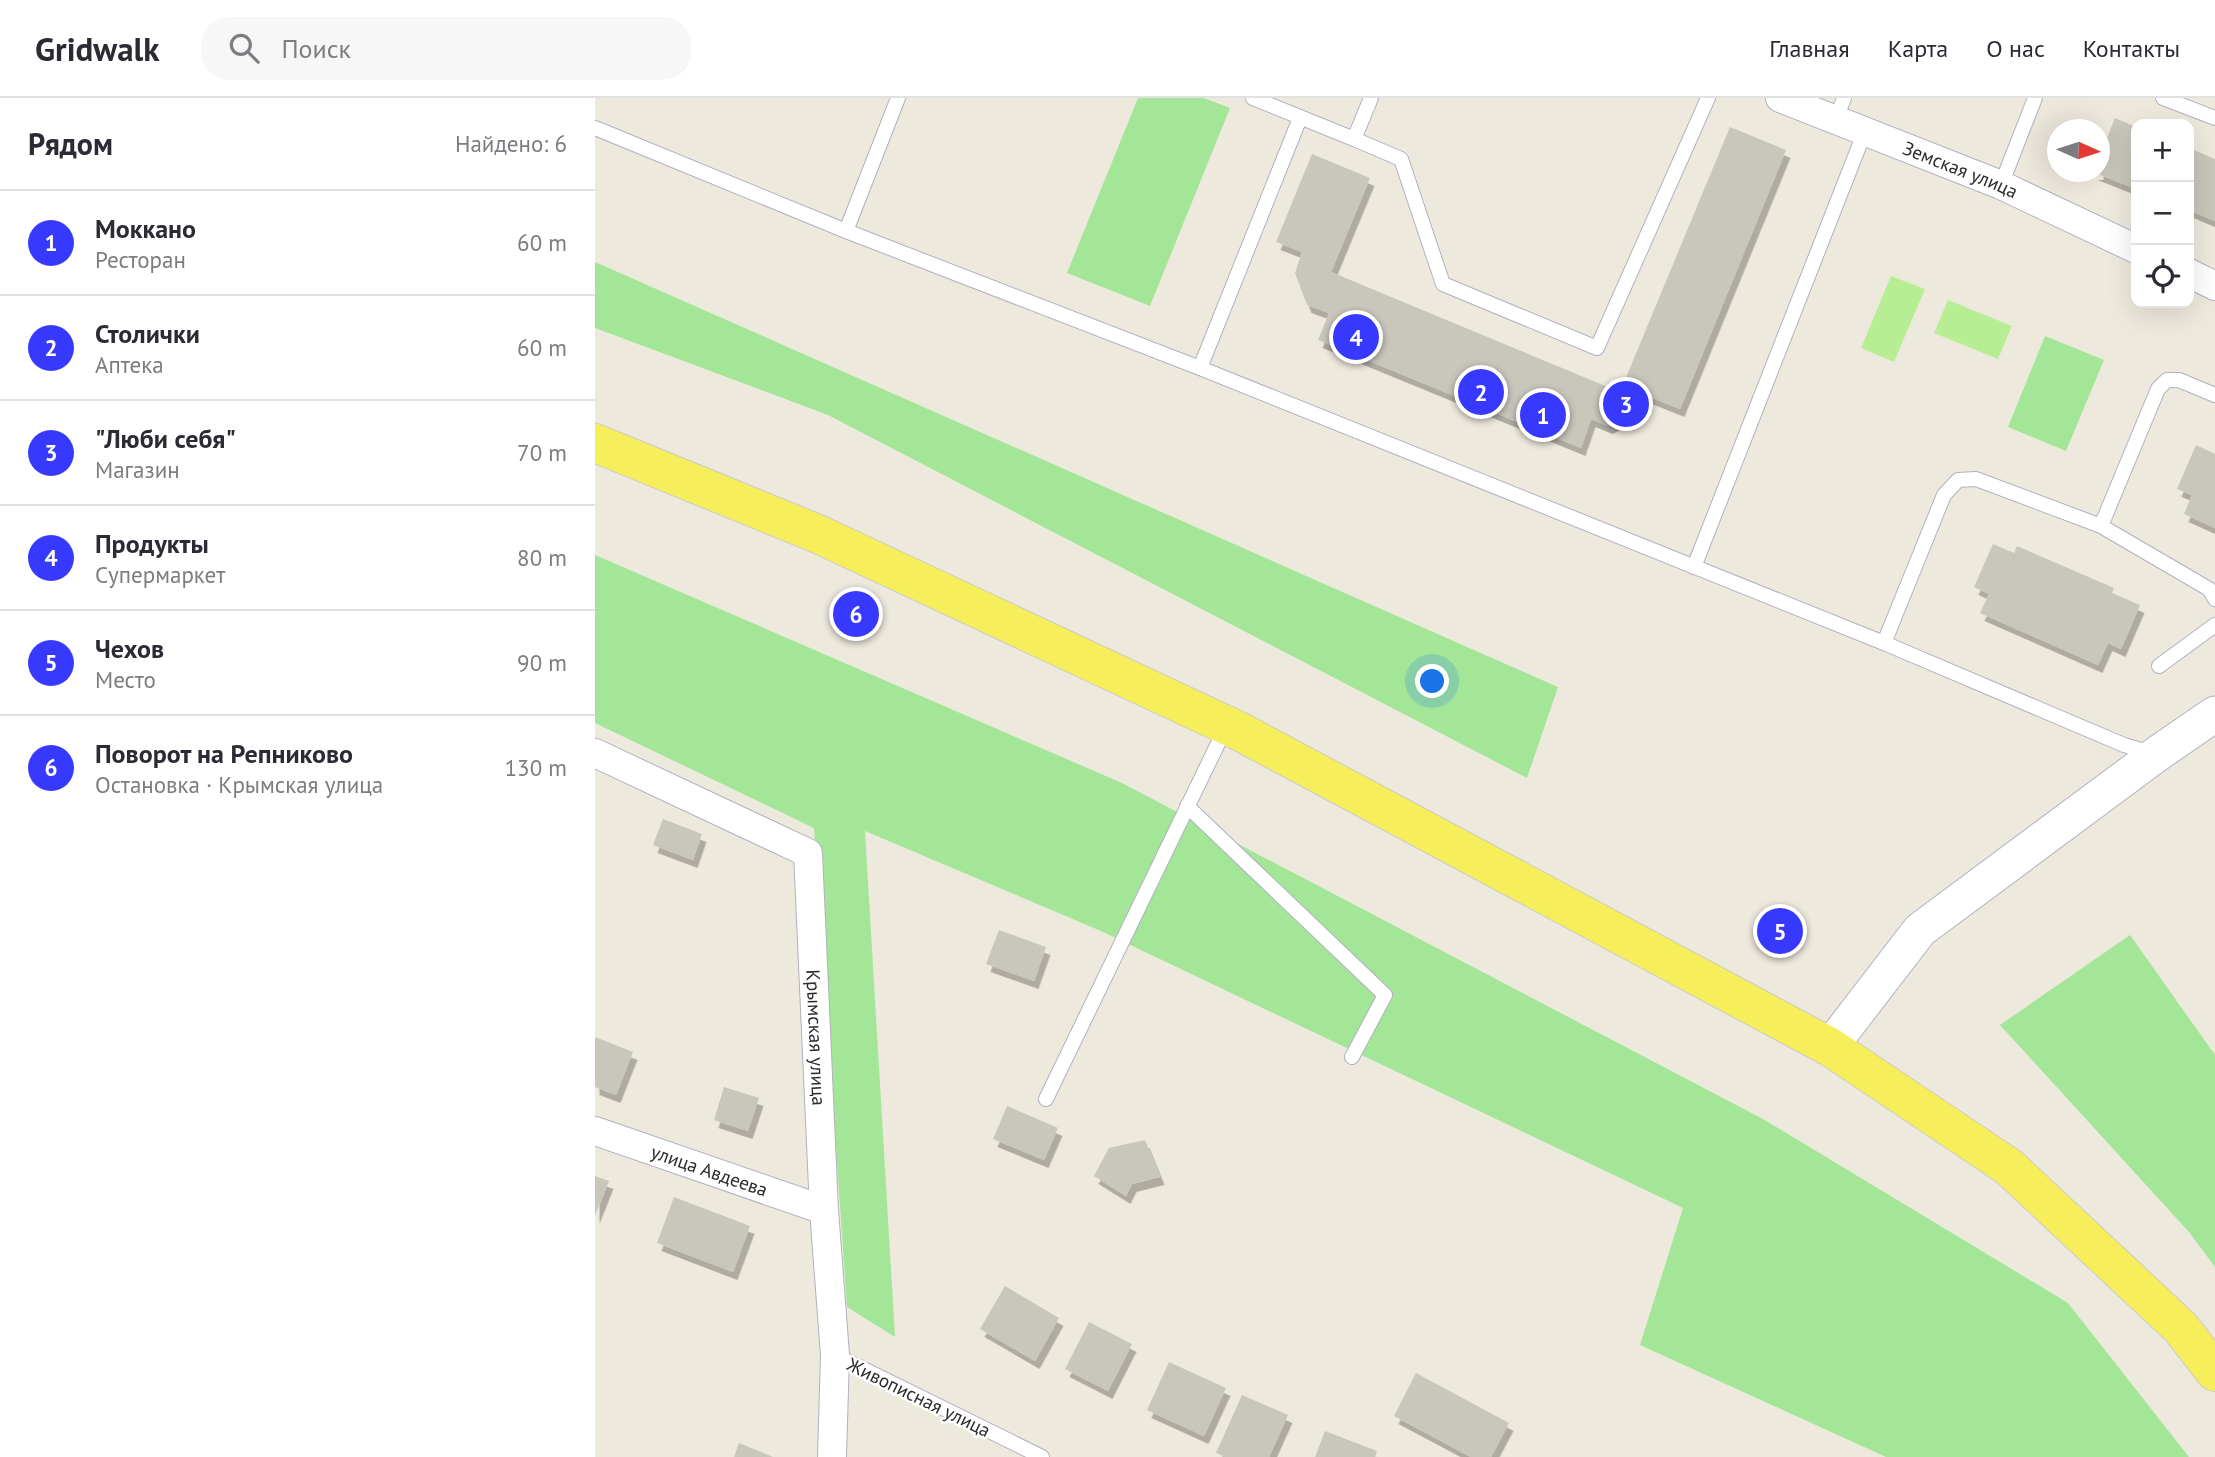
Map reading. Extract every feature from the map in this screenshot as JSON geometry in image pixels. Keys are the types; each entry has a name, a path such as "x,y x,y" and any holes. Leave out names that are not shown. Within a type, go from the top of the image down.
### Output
{"main road":[{"path":"595,443 818,534 1226,725 1830,1047 2009,1167 2182,1328 2215,1372"}],"street":[{"name":"Земская улица","path":"1780,98 1840,109 1865,131 2001,185 2131,247"},
{"path":"2194,276 2215,286"},
{"path":"1830,1047 1920,930 2215,714"},
{"name":"Крымская улица","path":"595,753 808,853 824,1210 835,1355 831,1457"},
{"name":"улица Авдеева","path":"595,1131 824,1210"}],"lane":[{"path":"846,231 898,98"},
{"path":"1253,98 1401,159 1443,284 1597,348 1708,98"},
{"path":"1353,138 1371,98"},
{"path":"2001,185 2035,98"},
{"path":"2163,98 2215,118"},
{"path":"1201,368 1300,118"},
{"path":"595,128 846,231 1201,368 1884,643 2124,746 2157,754"},
{"path":"1694,567 1865,131"},
{"path":"2101,526 2158,389 2167,380 2179,380 2215,395"},
{"path":"1884,643 1944,495 1958,480 1976,479 2101,526 2209,589 2215,598"},
{"path":"2159,666 2215,625"},
{"path":"1046,1099 1226,725"},
{"path":"1187,806 1385,995 1352,1057"},
{"name":"Живописная улица","path":"835,1355 1042,1457"}],"green space":[{"path":"1138,98 1204,98 1230,108 1150,306 1067,273"},
{"path":"595,262 1558,687 1527,778 828,415 595,328"},
{"path":"1891,276 1925,289 1894,362 1861,348"},
{"path":"1948,300 2012,326 1998,359 1934,333"},
{"path":"2045,336 2104,360 2066,451 2008,427"},
{"path":"595,555 1122,783 1763,1119 2068,1303 2189,1457 1886,1457 1640,1345 1683,1208 1101,931 865,831 895,1337 847,1307 814,828 595,723"},
{"path":"2130,935 2215,1055 2215,1267 2189,1232 2000,1025"}],"building":[{"path":"2115,118 2131,125 2131,187 2110,179 2110,130"},
{"path":"1730,127 1786,150 1680,409 1645,395 1639,411 1608,426 1591,419 1581,448 1318,340 1329,313 1307,305 1295,273 1302,252 1276,242 1312,154 1370,178 1331,272 1620,392"},
{"path":"2194,150 2215,159 2215,221 2194,212"},
{"path":"2196,445 2215,454 2215,528 2184,514 2192,495 2177,489"},
{"path":"1993,544 2014,553 2017,546 2114,588 2112,593 2140,605 2121,649 2108,643 2098,665 1980,613 1989,594 1974,587"},
{"path":"663,819 702,834 693,860 653,845"},
{"path":"999,930 1046,947 1034,981 986,964"},
{"path":"595,1037 633,1052 616,1095 595,1087"},
{"path":"724,1087 759,1098 748,1131 714,1120"},
{"path":"1007,1106 1058,1128 1044,1160 993,1139"},
{"path":"1145,1140 1160,1177 1132,1184 1126,1196 1094,1176 1109,1148"},
{"path":"595,1176 609,1181 595,1216"},
{"path":"674,1197 750,1226 733,1272 657,1243"},
{"path":"1005,1286 1059,1318 1035,1361 980,1329"},
{"path":"1089,1322 1132,1344 1108,1391 1065,1369"},
{"path":"1169,1362 1226,1388 1204,1436 1147,1410"},
{"path":"1416,1373 1509,1423 1491,1457 1471,1457 1394,1416"},
{"path":"1242,1395 1288,1415 1269,1457 1226,1457 1216,1453"},
{"path":"1325,1431 1377,1451 1375,1457 1315,1457"},
{"path":"739,1443 773,1457 734,1457"}],"place":[{"name":"Продукты","path":"1356,337"},
{"name":"Столички","path":"1481,392"},
{"name":"\"Люби себя\"","path":"1626,404"},
{"name":"Моккано","path":"1543,415"},
{"name":"Поворот на Репниково","path":"856,614"},
{"name":"Чехов","path":"1780,931"}]}
